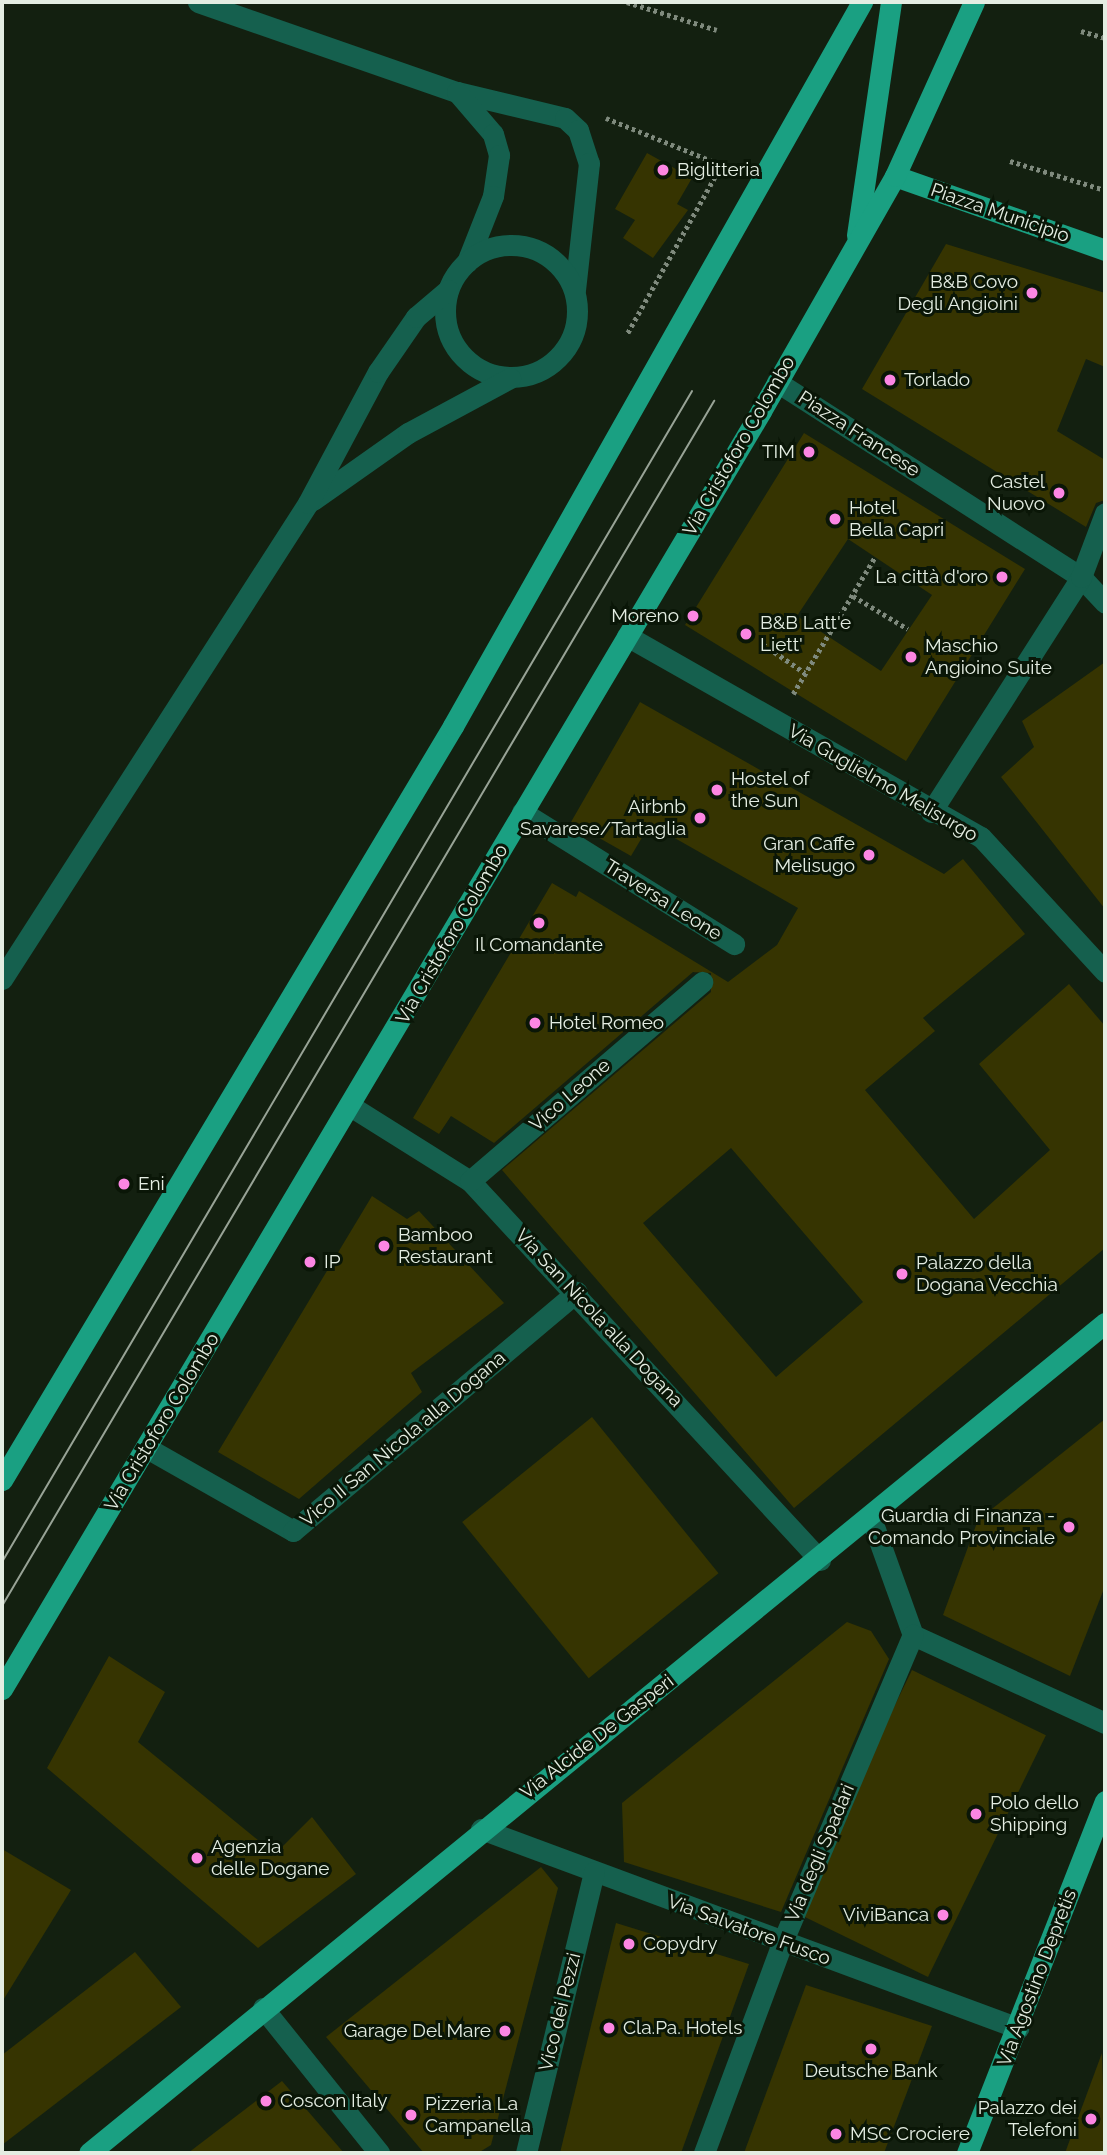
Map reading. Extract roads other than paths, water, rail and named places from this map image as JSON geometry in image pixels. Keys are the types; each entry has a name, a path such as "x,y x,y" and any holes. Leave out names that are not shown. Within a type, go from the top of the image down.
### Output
{"main road":[{"path":"2,1480 460,714 862,2"},
{"path":"855,247 891,2"},
{"name":"Via Cristoforo Colombo","path":"2,1689 352,1107 522,812 855,247 895,176 974,2"},
{"name":"Piazza Municipio","path":"895,176 1105,250"},
{"name":"Via Alcide De Gasperi","path":"89,2153 481,1829 820,1560 1105,1323"},
{"name":"Via Agostino Depretis","path":"967,2153 1105,1801"}],"street":[{"path":"198,2 457,92 540,108 578,130 589,163 575,290 577,325 561,356 531,375 510,378 408,432 308,503"},
{"path":"2,979 308,503 398,340 448,290 467,262 493,196 499,155 493,134 457,92"},
{"path":"467,262 495,247 528,247 557,262 575,290"},
{"path":"448,290 446,325 462,356 476,368 510,378"},
{"name":"Piazza Francese","path":"777,382 1081,578 1105,603"},
{"path":"931,812 1006,690 1081,578 1105,513"},
{"name":"Via Guglielmo Melisurgo","path":"627,636 931,812 981,837 1105,972"},
{"name":"Traversa Leone","path":"522,812 734,944"},
{"name":"Vico Leone","path":"470,1181 702,982"},
{"name":"Via San Nicola alla Dogana","path":"352,1107 470,1181 577,1292 820,1560"},
{"name":"Vico II San Nicola alla Dogana","path":"147,1448 293,1531 577,1292"},
{"path":"871,1518 914,1635 1105,1723"},
{"name":"Via degli Spadari","path":"704,2153 782,1943 914,1635"},
{"name":"Via Salvatore Fusco","path":"481,1829 782,1943 1018,2028"},
{"name":"Vico dei Pezzi","path":"526,2153 594,1872"},
{"path":"263,2008 379,2153"}],"tram line":[{"path":"2,1562 692,391"},
{"path":"2,1606 714,401"}],"place":[{"name":"Biglitteria","path":"663,170"},
{"name":"B&B Covo Degli Angioini","path":"1032,293"},
{"name":"Torlado","path":"890,380"},
{"name":"TIM","path":"809,452"},
{"name":"Castel Nuovo","path":"1059,493"},
{"name":"Hotel Bella Capri","path":"835,519"},
{"name":"La città d'oro","path":"1002,577"},
{"name":"Moreno","path":"693,616"},
{"name":"B&B Latt'e Liett'","path":"746,634"},
{"name":"Maschio Angioino Suite","path":"911,657"},
{"name":"Hostel of the Sun","path":"717,790"},
{"name":"Airbnb Savarese/Tartaglia","path":"700,818"},
{"name":"Gran Caffe Melisugo","path":"869,855"},
{"name":"Il Comandante","path":"539,923"},
{"name":"Hotel Romeo","path":"535,1023"},
{"name":"Eni","path":"124,1184"},
{"name":"Bamboo Restaurant","path":"384,1246"},
{"name":"IP","path":"310,1262"},
{"name":"Palazzo della Dogana Vecchia","path":"902,1274"},
{"name":"Guardia di Finanza - Comando Provinciale","path":"1069,1527"},
{"name":"Polo dello Shipping","path":"976,1814"},
{"name":"Agenzia delle Dogane","path":"197,1858"},
{"name":"ViviBanca","path":"943,1915"},
{"name":"Copydry","path":"629,1944"},
{"name":"Cla.Pa. Hotels","path":"609,2028"},
{"name":"Garage Del Mare","path":"505,2031"},
{"name":"Deutsche Bank","path":"871,2049"},
{"name":"Coscon Italy","path":"266,2101"},
{"name":"Pizzeria La Campanella","path":"411,2115"},
{"name":"Palazzo dei Telefoni","path":"1091,2119"},
{"name":"MSC Crociere","path":"836,2134"}]}
